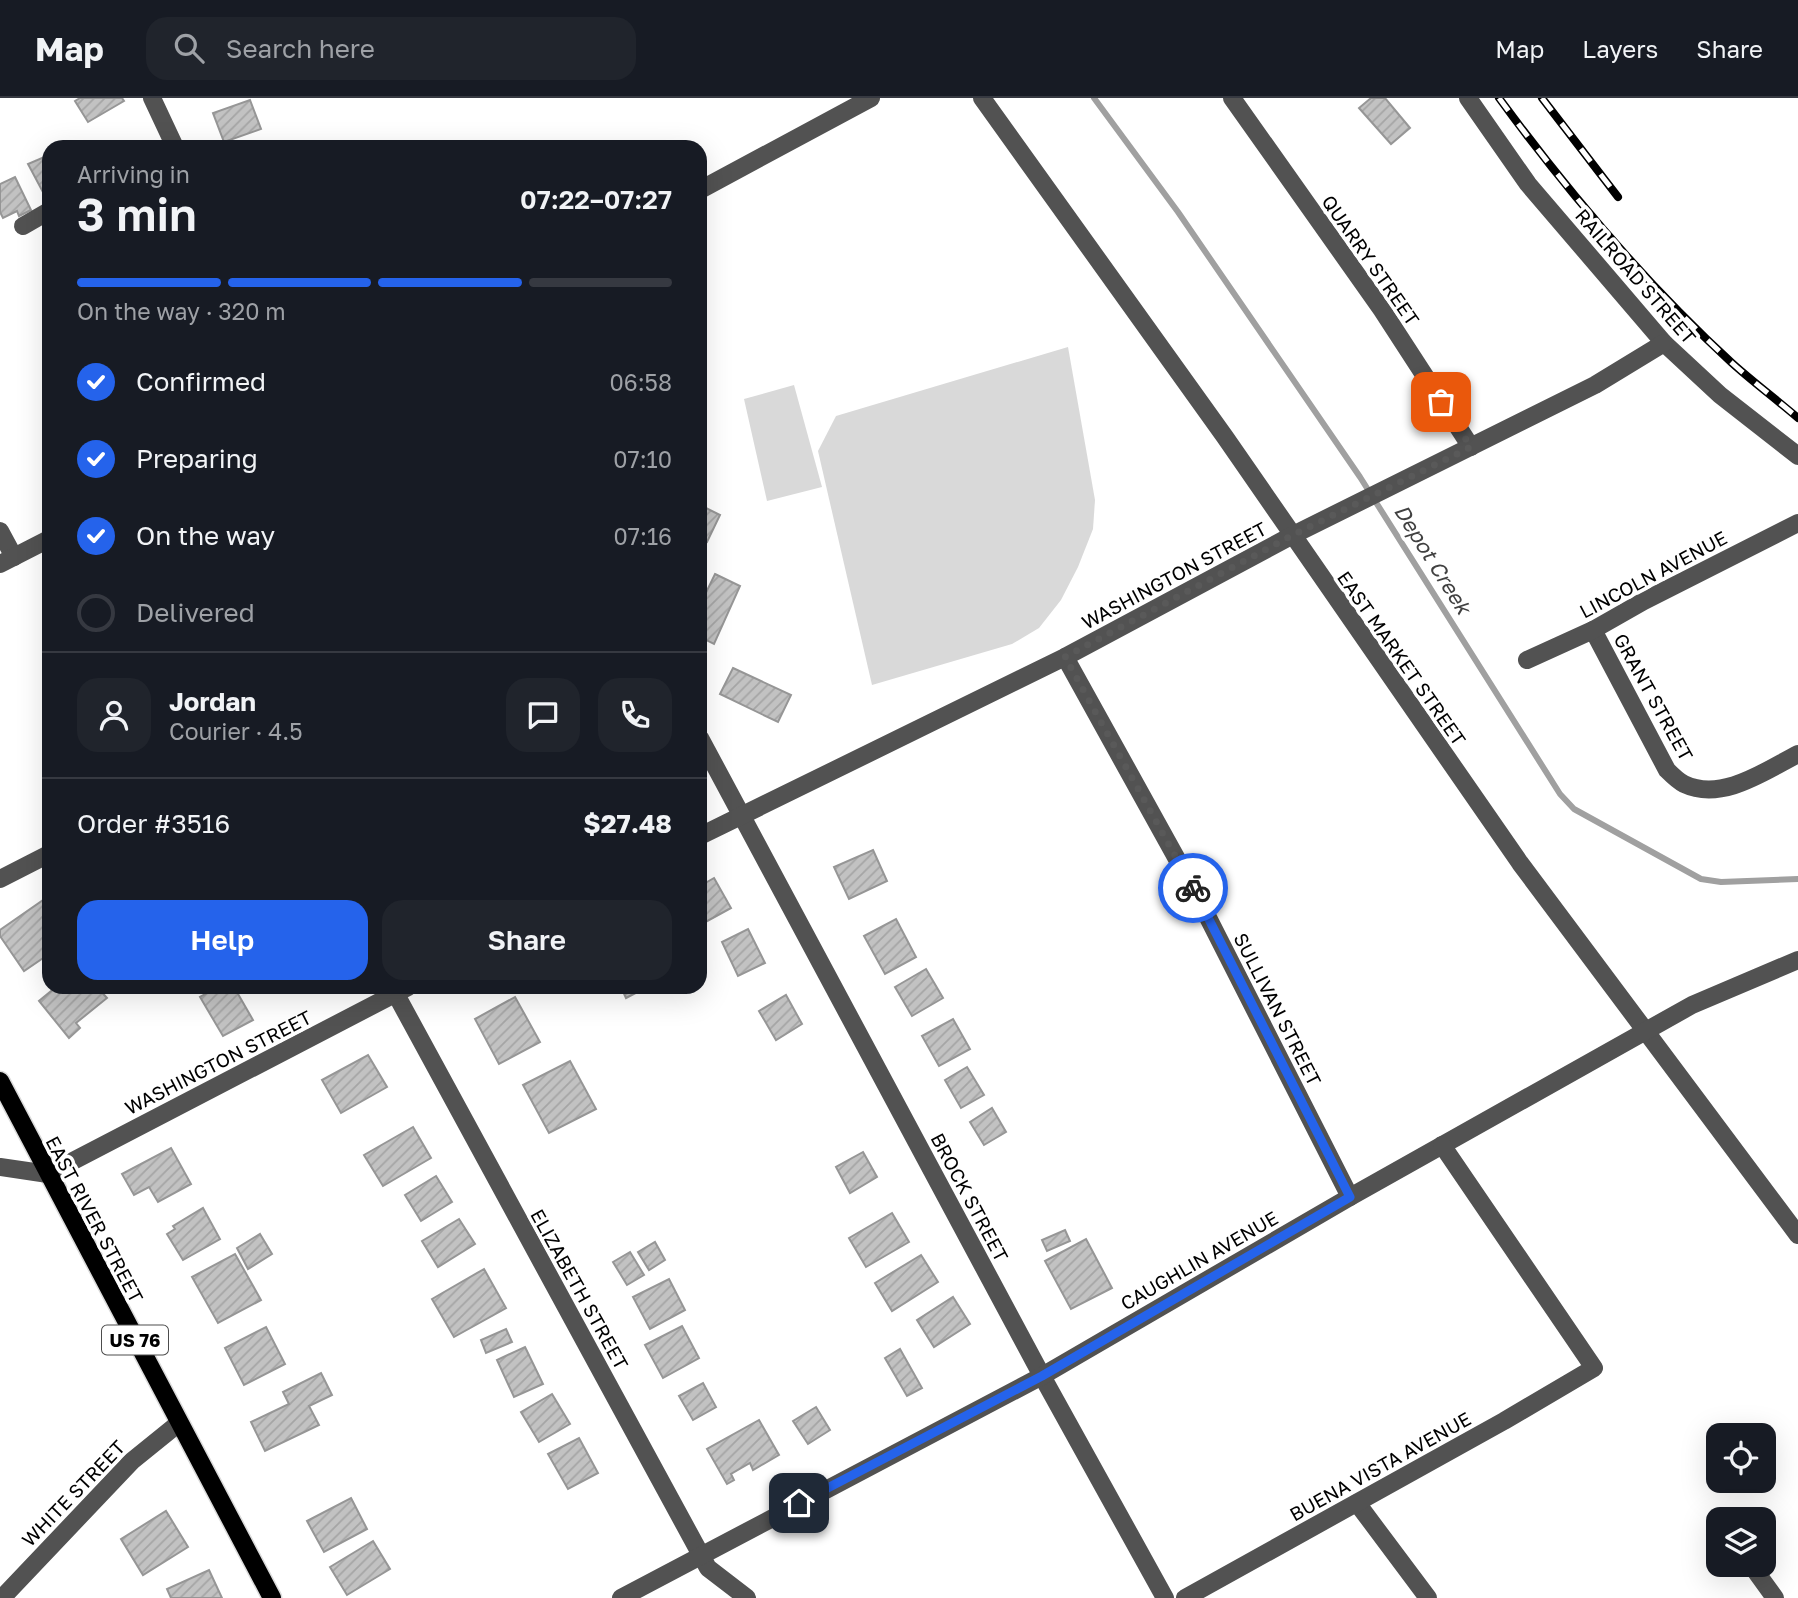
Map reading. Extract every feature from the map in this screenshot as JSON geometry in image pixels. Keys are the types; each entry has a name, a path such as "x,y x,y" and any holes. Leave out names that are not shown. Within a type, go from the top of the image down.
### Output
{"main road":[{"name":"EAST RIVER STREET","path":"0,1082 272,1598"}],"street":[{"path":"152,98 169,140"},
{"path":"707,186 871,98"},
{"name":"EAST MARKET STREET","path":"982,98 1225,437 1291,536 1520,863 1798,1235"},
{"name":"QUARRY STREET","path":"1232,98 1382,310 1471,447"},
{"name":"RAILROAD STREET","path":"1468,98 1528,184 1664,343 1720,396 1798,456"},
{"path":"23,226 42,215"},
{"name":"WASHINGTON STREET","path":"707,832 1065,657 1291,536 1595,385 1664,343"},
{"name":"LINCOLN AVENUE","path":"1527,660 1593,630 1644,601 1798,523"},
{"path":"0,531 7,561 42,542"},
{"name":"GRANT STREET","path":"1593,630 1667,771 1684,784 1710,790 1741,783 1798,754"},
{"name":"SULLIVAN STREET","path":"1065,657 1194,888 1350,1197"},
{"name":"BROCK STREET","path":"707,751 1042,1376 1165,1598"},
{"path":"0,879 42,858"},
{"name":"CAUGHLIN AVENUE","path":"621,1598 1042,1376 1350,1197 1692,1005 1798,960"},
{"name":"WASHINGTON STREET","path":"48,1174 390,994"},
{"name":"ELIZABETH STREET","path":"402,994 708,1568 747,1598"},
{"name":"BUENA VISTA AVENUE","path":"1185,1598 1594,1368 1442,1145"},
{"path":"0,1167 48,1174"},
{"name":"WHITE STREET","path":"2,1598 132,1461 179,1423"},
{"path":"1357,1503 1428,1598"},
{"path":"1760,1577 1775,1598"}],"shaded area":[{"path":"1068,347 1095,500 1093,529 1061,600 1039,628 1012,644 872,685 818,451 836,416"},
{"path":"794,385 822,487 767,501 744,399"}],"building":[{"path":"80,98 122,98 124,101 88,122 75,101"},
{"path":"1371,98 1385,98 1410,128 1391,144 1359,108"},
{"path":"250,100 261,129 223,140 213,113"},
{"path":"42,158 42,190 28,164"},
{"path":"15,177 31,210 19,216 17,211 3,218 0,212 0,184"},
{"path":"707,508 720,515 707,542"},
{"path":"715,574 740,586 714,644 707,640 707,591"},
{"path":"733,668 791,695 778,722 720,694"},
{"path":"873,850 887,881 849,899 834,867"},
{"path":"714,878 731,908 707,921 707,882"},
{"path":"42,901 42,959 24,971 0,936 0,930"},
{"path":"896,919 916,957 885,974 864,936"},
{"path":"748,929 765,963 738,976 722,942"},
{"path":"926,969 943,998 912,1016 895,987"},
{"path":"48,994 103,994 107,998 76,1023 80,1028 69,1038 39,1001"},
{"path":"205,994 238,994 253,1020 223,1036 200,997"},
{"path":"786,995 802,1024 776,1040 759,1011"},
{"path":"515,997 540,1042 499,1064 475,1019"},
{"path":"953,1019 970,1049 939,1066 922,1036"},
{"path":"368,1055 387,1087 341,1113 322,1080"},
{"path":"570,1061 596,1109 549,1133 523,1085"},
{"path":"967,1067 984,1095 961,1108 945,1080"},
{"path":"992,1108 1006,1132 984,1145 970,1122"},
{"path":"413,1127 431,1158 383,1186 364,1155"},
{"path":"171,1148 191,1184 158,1202 149,1187 134,1195 122,1174"},
{"path":"863,1152 877,1177 850,1193 836,1167"},
{"path":"436,1176 452,1202 421,1221 405,1195"},
{"path":"203,1208 220,1239 183,1260 167,1234 175,1229 173,1226"},
{"path":"892,1213 909,1242 866,1267 849,1238"},
{"path":"459,1219 475,1244 438,1267 422,1241"},
{"path":"1065,1230 1070,1241 1047,1251 1042,1240"},
{"path":"260,1234 272,1254 248,1269 237,1248"},
{"path":"1086,1239 1112,1288 1071,1309 1045,1261"},
{"path":"655,1242 665,1260 649,1270 638,1252"},
{"path":"630,1252 644,1275 627,1285 613,1262"},
{"path":"235,1254 261,1300 218,1323 192,1277"},
{"path":"921,1255 938,1282 892,1311 875,1283"},
{"path":"484,1269 506,1308 454,1337 432,1299"},
{"path":"669,1279 685,1310 650,1329 633,1297"},
{"path":"953,1297 970,1324 934,1347 917,1320"},
{"path":"682,1326 699,1358 663,1378 645,1345"},
{"path":"266,1327 285,1364 244,1385 225,1348"},
{"path":"506,1329 512,1342 486,1353 481,1340"},
{"path":"525,1347 543,1384 514,1397 497,1360"},
{"path":"900,1349 922,1388 907,1396 885,1358"},
{"path":"321,1373 332,1395 309,1406 319,1425 265,1451 251,1422 289,1404 283,1392"},
{"path":"703,1383 716,1407 693,1420 679,1396"},
{"path":"552,1394 570,1424 539,1442 521,1412"},
{"path":"816,1407 830,1430 808,1444 793,1421"},
{"path":"759,1420 779,1455 753,1470 750,1463 731,1474 734,1480 727,1484 707,1449"},
{"path":"579,1438 598,1473 568,1489 548,1454"},
{"path":"351,1498 367,1529 324,1552 307,1521"},
{"path":"166,1511 188,1547 143,1575 121,1539"},
{"path":"373,1541 390,1569 347,1595 330,1567"},
{"path":"209,1570 222,1598 171,1598 167,1589"}],"waterway":[{"name":"Depot Creek","path":"1094,98 1178,212 1360,477 1560,794 1574,809 1701,879 1721,882 1798,879"}],"railway":[{"path":"1499,98 1552,168 1639,269 1732,363 1798,418"},
{"path":"1542,98 1618,197"}],"way so far":[{"path":"1193,888 1065,657 1291,536 1471,447 1441,402"}],"route":[{"path":"799,1503 1042,1376 1350,1197 1193,888"}]}
